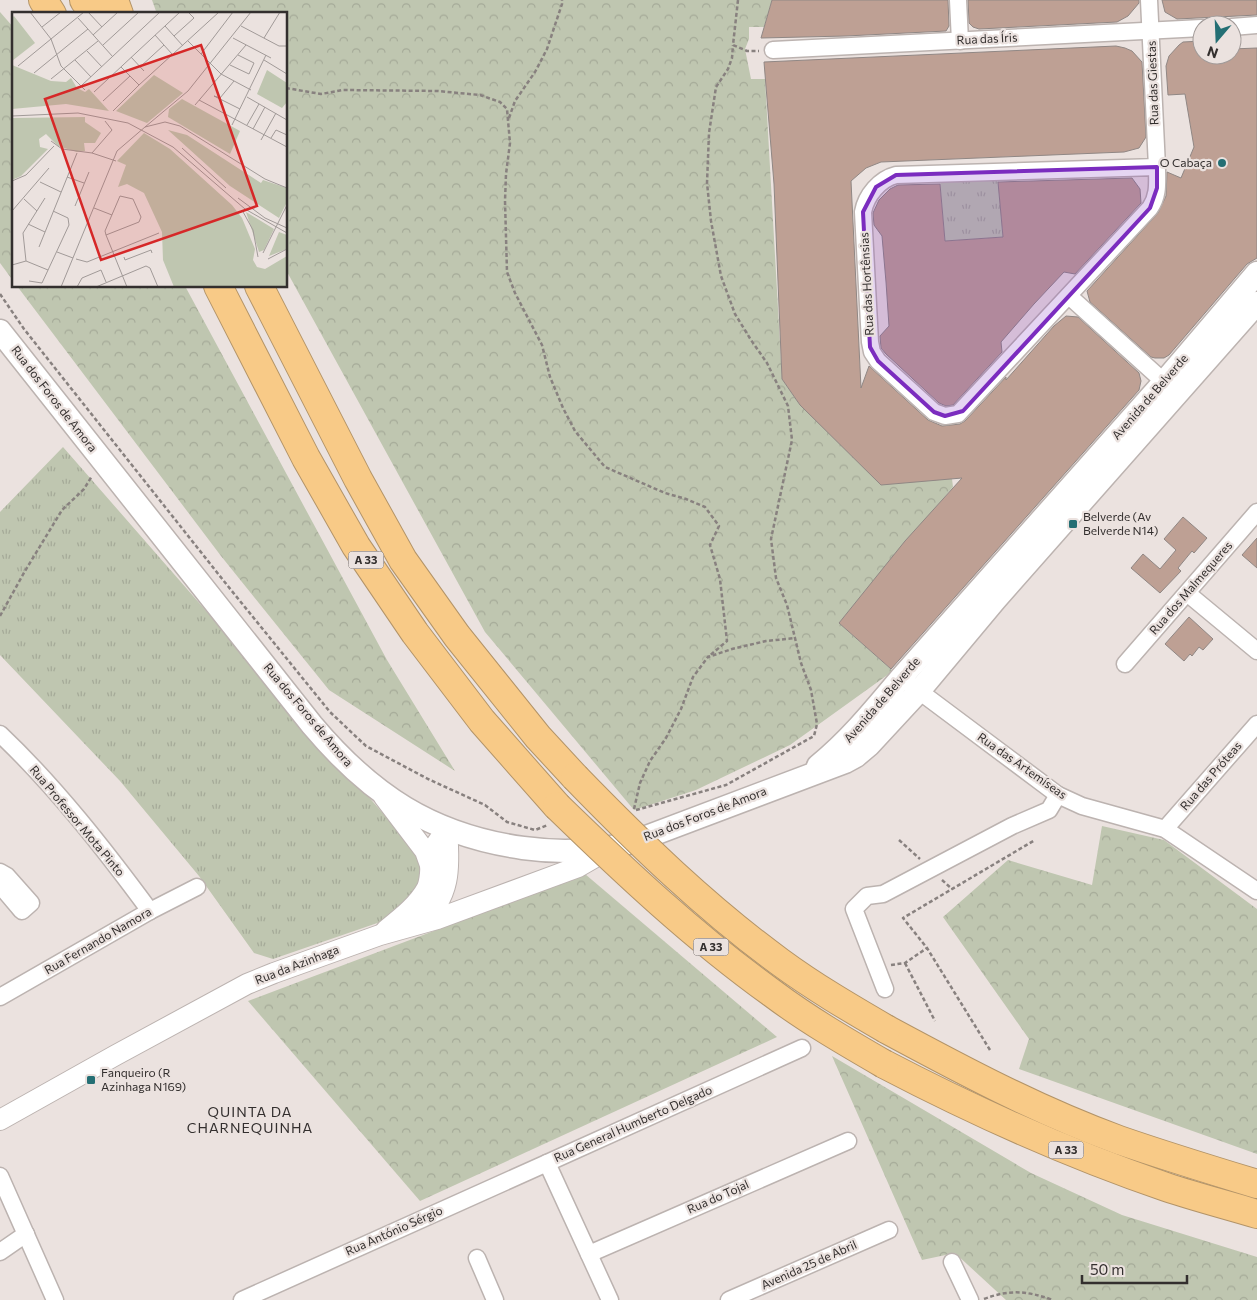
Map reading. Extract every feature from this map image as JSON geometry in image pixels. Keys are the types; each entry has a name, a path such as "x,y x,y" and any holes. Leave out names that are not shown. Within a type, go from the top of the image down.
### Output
{"highway":[{"path":"43,0 51,12"},
{"path":"84,0 93,12"},
{"path":"114,0 118,12"},
{"name":"A 33","path":"219,288 306,458 356,546 415,634 554,815 707,943 772,994 825,1029 884,1064 1017,1130 1086,1158 1167,1188 1257,1214"},
{"name":"A 33","path":"260,288 358,479 403,560 457,636 538,737 613,816 723,918 781,963 833,997 886,1029 1002,1089 1118,1139 1257,1184"}],"main road":[{"name":"Avenida de Belverde","path":"802,779 845,762 869,746 910,684 995,600 1171,388 1257,274"},
{"name":"Avenida de Belverde","path":"1171,388 1257,303"},
{"name":"Rua dos Foros de Amora","path":"0,331 312,725 354,770 406,809 447,830 496,844 565,852 611,848 802,779"}],"street":[{"path":"958,0 960,41"},
{"name":"Rua das Giestas","path":"1149,0 1157,167"},
{"path":"1242,26 1257,25"},
{"name":"Rua das Íris","path":"773,50 1192,29"},
{"name":"Rua das Hortênsias","path":"1157,167 1157,193 1150,208 963,411 952,416 945,416 934,412 878,361 872,352 870,342 865,282 864,206 876,187 885,179 896,175 1157,167"},
{"path":"1069,296 1171,388"},
{"name":"Rua dos Malmequeres","path":"1125,664 1257,512"},
{"path":"1186,594 1257,651"},
{"name":"Rua das Artemíseas","path":"910,684 1058,795 1082,806 1165,829 1257,891"},
{"name":"Rua das Próteas","path":"1165,829 1257,724"},
{"name":"Rua Professor Mota Pinto","path":"0,734 63,801 108,854 150,911"},
{"path":"380,791 425,851 431,868"},
{"path":"885,989 854,909 868,896 883,894 1012,826 1049,810 1058,795"},
{"path":"380,935 406,914 420,899 428,883 432,851 447,830"},
{"path":"417,926 436,908 443,894 448,867 447,830"},
{"name":"Rua da Azinhaga","path":"0,1120 247,984 380,935 417,926 578,867 611,848"},
{"path":"0,872 7,876 31,903 22,911 0,885"},
{"name":"Rua Fernando Namora","path":"0,997 150,911 198,887"},
{"name":"Rua General Humberto Delgado","path":"610,1300 547,1163 802,1048"},
{"name":"Rua do Tojal","path":"588,1254 848,1141"},
{"name":"Rua António Sérgio","path":"242,1300 547,1163"},
{"path":"0,1176 55,1300"},
{"name":"Avenida 25 de Abril","path":"729,1300 889,1230"},
{"path":"0,1252 26,1234"},
{"path":"476,1258 491,1299"},
{"path":"952,1262 970,1300"}],"path":[{"path":"509,120 515,101 535,72 547,49 562,0"},
{"path":"288,88 321,94 344,90 438,91 480,95 500,102 507,109 510,143 505,201 507,272 515,294 542,345 550,377 563,408 575,431 605,467 664,493 705,507 720,526 710,545 720,579 727,641 708,657 694,677 681,709 666,738 650,761 640,783 634,810 726,785 814,736 817,724 810,690 801,663 787,605 776,578 771,539 792,440 788,406 767,363 735,314 721,276 710,212 707,183 708,133 716,87 728,69 733,45 738,0"},
{"path":"733,45 747,51 773,50"},
{"path":"0,294 24,329 227,585 330,712 366,746 428,779 485,805 507,822 535,830 554,815"},
{"path":"0,616 62,510 84,489 89,478 97,472"},
{"path":"708,657 766,641 796,638"},
{"path":"990,1050 927,948 903,918 1035,840"},
{"path":"875,966 905,964 927,948"},
{"path":"905,964 935,1021"},
{"path":"981,1300 1000,1293 1032,1292 1053,1300"}],"highlighted area":[{"path":"1157,167 1157,188 1150,208 963,411 945,416 934,412 878,361 870,347 863,212 876,187 896,175"}],"green space":[{"path":"152,0 772,0 764,27 749,27 749,39 745,49 751,79 765,79 782,379 800,405 952,479 953,487 839,623 893,671 790,745 696,790 634,810 485,632 288,274 288,12 156,12"},
{"path":"0,12 12,26 12,279 0,263"},
{"path":"998,177 1003,237 945,241 940,182"},
{"path":"19,288 186,288 387,660 455,771 329,690 221,556"},
{"path":"63,447 415,850 423,863 423,883 389,919 273,959 254,953 199,876 120,781 0,655 0,512"},
{"path":"1102,826 1164,840 1257,909 1257,1154 1019,1069 1029,1039 943,917 1008,860 1092,885"},
{"path":"585,874 777,1037 420,1201 248,1001"},
{"path":"832,1056 1031,1173 1122,1215 1257,1257 1257,1300 1006,1300 955,1253 922,1260"}],"building":[{"path":"772,0 948,0 949,26 946,31 761,38"},
{"path":"968,0 1139,0 1139,3 1128,16 1117,22 979,29 969,23"},
{"path":"1162,0 1257,0 1257,15 1192,15 1192,18 1177,19 1165,12"},
{"path":"1183,42 1192,42 1192,65 1242,65 1242,49 1257,48 1257,258 1247,264 1169,355 1164,358 1155,358 1151,357 1090,302 1087,291 1158,213 1166,196 1167,172 1181,178 1194,147 1185,94 1168,95 1166,66 1169,56"},
{"path":"1116,46 1132,51 1142,62 1146,137 1139,148 1124,152 881,162 866,168 851,181 861,388 869,366 928,420 942,426 960,424 1006,377 1006,380 1054,326 1066,316 1078,317 1139,373 1141,381 1139,390 891,669 839,623 905,541 962,478 881,485 800,405 782,379 774,184 764,62"},
{"path":"1132,178 1140,189 1141,203 1075,274 1064,272 1034,304 1001,342 1002,352 953,405 946,406 939,403 881,348 880,336 889,326 882,236 874,225 873,213 879,200 890,189 898,185 940,184 945,241 1003,237 998,182"},
{"path":"1183,517 1207,538 1194,553 1192,551 1178,568 1181,571 1160,593 1131,568 1143,554 1160,569 1176,550 1164,539"},
{"path":"1257,538 1257,568 1242,555"},
{"path":"1189,617 1213,639 1203,650 1199,647 1192,656 1190,654 1184,661 1165,644"}],"place":[{"name":"O Cabaça","path":"1222,163"},
{"name":"Belverde (Av Belverde N14)","path":"1073,524"},
{"name":"Fanqueiro (R Azinhaga N169)","path":"91,1080"}],"district":[{"name":"QUINTA DA CHARNEQUINHA","path":"250,1120"}]}
